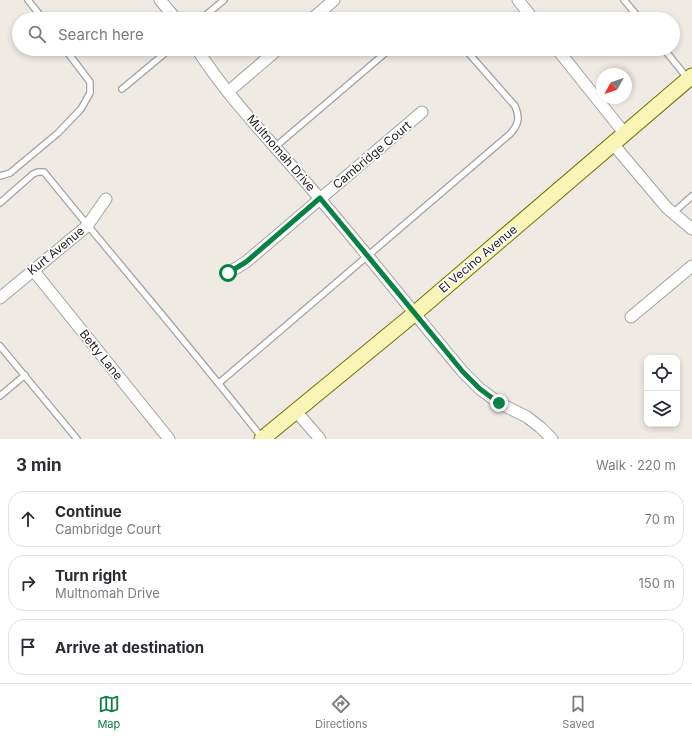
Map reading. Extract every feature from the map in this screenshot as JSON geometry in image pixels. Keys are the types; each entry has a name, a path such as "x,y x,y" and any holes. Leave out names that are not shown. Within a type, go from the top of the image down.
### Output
{"street":[{"path":"160,0 170,12"},
{"path":"320,12 334,0"},
{"path":"518,0 527,12"},
{"name":"Multnomah Drive","path":"202,56 210,70 228,92 320,198 463,372 480,389 499,403 527,417 552,439"},
{"path":"228,92 270,56"},
{"path":"563,56 625,134"},
{"name":"El Vecino Avenue","path":"262,439 295,410 414,314 690,78"},
{"name":"Cambridge Court","path":"228,273 246,262 422,112"},
{"path":"613,144 668,208 692,229"},
{"name":"Kurt Avenue","path":"0,298 87,226 106,199"},
{"path":"631,317 692,266"},
{"name":"Betty Lane","path":"33,270 169,439"},
{"path":"295,410 320,439"}],"lane":[{"path":"28,0 37,12"},
{"path":"209,12 224,0"},
{"path":"624,0 634,12"},
{"path":"0,176 10,173 58,133 82,109 90,93 90,82 70,56"},
{"path":"122,89 162,56"},
{"path":"275,147 382,56"},
{"path":"219,383 510,134 516,127 519,115 515,106 471,56"},
{"path":"670,56 690,78"},
{"path":"0,203 33,174 44,172 87,226 219,383 262,439"},
{"path":"673,213 692,196"},
{"path":"0,346 77,439"},
{"path":"0,396 25,375"}],"route":[{"path":"228,273 246,262 320,198 463,372 480,389 499,403"}]}
